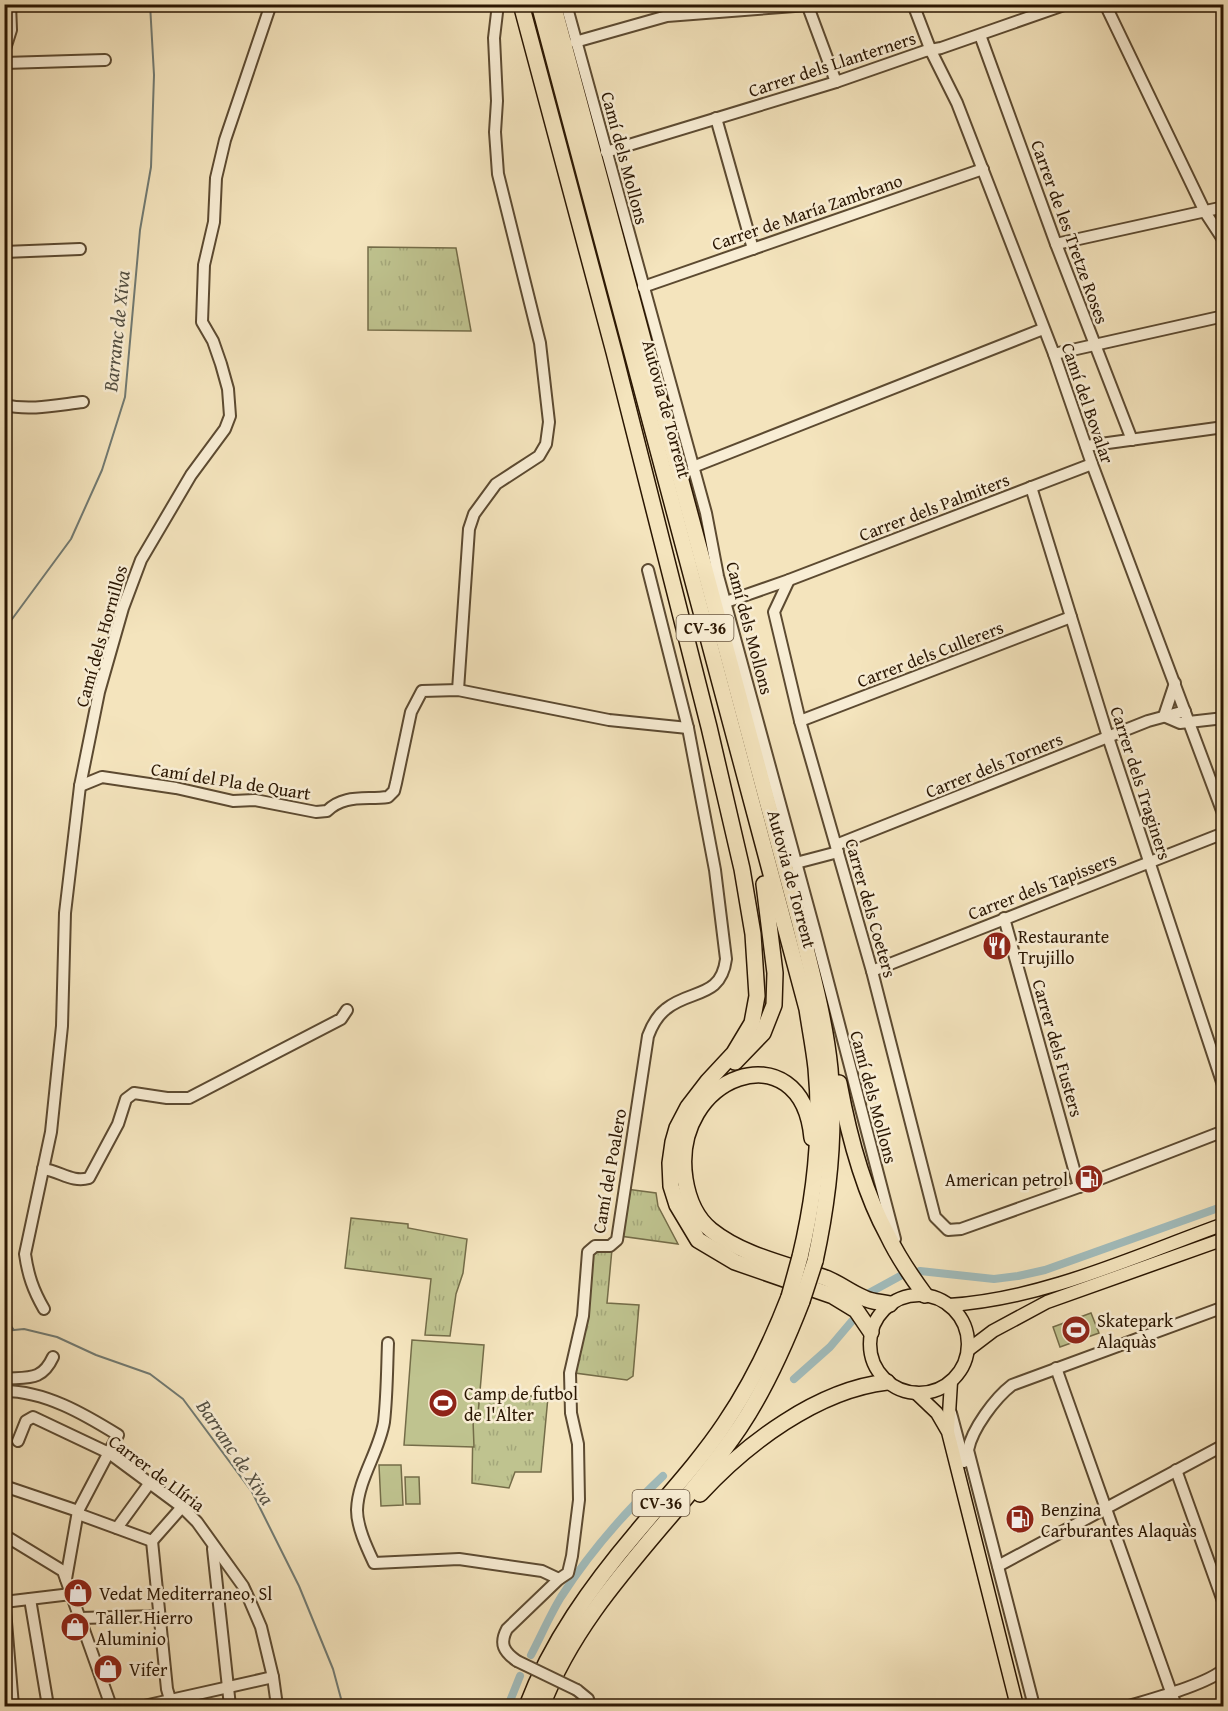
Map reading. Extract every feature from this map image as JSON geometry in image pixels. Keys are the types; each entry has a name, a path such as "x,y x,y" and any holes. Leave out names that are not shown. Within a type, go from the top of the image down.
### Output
{"highway":[{"path":"521,4 614,352 709,727 742,869 753,934 757,996 752,1023 734,1053 688,1107 677,1128 673,1142 671,1186 677,1205 698,1240 735,1262 833,1296 856,1310 871,1332"},
{"name":"Autovia de Torrent","path":"528,1707 556,1643 592,1601 634,1536 688,1472 725,1423 756,1372 792,1298 803,1258 817,1161 819,1120 816,1068 807,1009 539,4"},
{"name":"Autovia de Torrent","path":"553,4 799,920 820,1007 830,1067 833,1122 831,1164 825,1216 803,1258"},
{"path":"688,1107 763,1033 774,1005 775,972 767,896 733,750 730,719"},
{"path":"799,920 808,941 825,1005 845,1117 872,1201 900,1260 924,1295"},
{"path":"803,1258 804,1215 812,1160 812,1136 805,1110 792,1089 777,1078 755,1074 735,1078 715,1089 699,1108 685,1143 682,1163 694,1212 709,1229 738,1248 836,1281 865,1299 890,1304"},
{"path":"592,1601 723,1469 769,1432 819,1404 865,1384 887,1382"},
{"name":"Autovia de Torrent","path":"542,1707 592,1601"}],"main road":[{"path":"1017,1707 948,1432 937,1413 916,1394 887,1382 876,1367 870,1350 871,1332 878,1316 890,1304 906,1296 924,1295 949,1305 977,1303 1028,1293 1224,1224"},
{"path":"968,1350 993,1331 1047,1302 1224,1239"},
{"path":"916,1394 934,1391 951,1382 962,1368 968,1350 965,1325 949,1305"},
{"path":"948,1432 951,1382"}],"street":[{"path":"4,52 10,30 10,4"},
{"name":"Camí dels Hornillos","path":"44,1309 33,1290 27,1273 25,1254 51,1132 61,1038 65,913 80,786 99,692 123,608 141,560 191,475 225,429 230,416 228,389 222,364 202,322 204,265 214,222 216,178 225,140 271,4"},
{"path":"458,690 469,529 474,514 496,484 539,456 546,444 549,422 540,343 503,203 498,174 495,132 497,100 495,38 498,4"},
{"name":"Camí dels Mollons","path":"566,4 706,513 726,602 900,1260"},
{"path":"663,4 666,16"},
{"name":"Camí del Bovalar","path":"914,4 931,51 957,103 1054,354 1092,464 1224,816"},
{"name":"Carrer dels Llanterners","path":"606,152 836,82 1067,4"},
{"path":"1105,4 1205,212 1224,241"},
{"path":"575,42 666,16 807,5 836,82"},
{"name":"Carrer de les Tretze Roses","path":"980,34 1056,244 1132,440"},
{"path":"4,63 105,60"},
{"path":"716,118 753,249"},
{"name":"Carrer de María Zambrano","path":"643,287 982,169"},
{"path":"1056,244 1224,207"},
{"path":"4,252 80,249"},
{"path":"1054,354 1224,316"},
{"path":"693,467 1043,329"},
{"path":"4,405 18,408 83,402"},
{"path":"1086,446 1224,427"},
{"name":"Carrer dels Palmiters","path":"726,602 1092,464"},
{"name":"Carrer dels Traginers","path":"1031,487 1108,737 1224,1088"},
{"path":"648,570 688,728"},
{"name":"Carrer dels Coeters","path":"789,580 774,612 800,721 872,971 935,1217 948,1230 961,1229 1079,1187"},
{"name":"Carrer dels Cullerers","path":"800,721 1071,617"},
{"path":"1174,683 1164,716 1180,723 1187,716 1224,718"},
{"name":"Camí del Pla de Quart","path":"80,786 102,777 176,788 233,801 266,801 316,812 327,811 343,799 388,797 394,791 411,711 422,691 458,690 609,720 688,728"},
{"name":"Carrer dels Torners","path":"796,863 1164,716"},
{"name":"Camí del Poalero","path":"590,1707 588,1699 577,1690 507,1654 504,1649 504,1636 507,1629 568,1573 578,1511 578,1444 571,1413 570,1373 583,1316 588,1252 595,1246 610,1246 617,1240 622,1193 628,1176 646,1045 651,1029 659,1015 667,1008 710,989 719,979 725,964 723,923 715,870 688,728"},
{"name":"Carrer dels Tapissers","path":"872,971 1224,833"},
{"name":"Carrer dels Fusters","path":"1004,918 1079,1187"},
{"path":"43,1169 54,1170 74,1180 89,1178 118,1124 126,1099 134,1093 166,1098 189,1098 341,1019 346,1015 347,1010"},
{"path":"1079,1187 1224,1131"},
{"path":"1034,1707 968,1450 971,1437 1003,1392 1011,1385 1224,1308"},
{"path":"388,1343 384,1422 360,1491 357,1512 359,1524 374,1563 459,1559 542,1571 559,1579"},
{"path":"4,1379 40,1375 47,1369 53,1357"},
{"path":"1056,1368 1176,1707"},
{"path":"4,1391 21,1391 76,1411 118,1435 78,1511 66,1579"},
{"path":"949,1407 971,1487 981,1503"},
{"name":"Carrer de Llíria","path":"18,1441 26,1421 33,1417 109,1453 197,1522 243,1586 249,1599 261,1627 273,1677 277,1707"},
{"path":"998,1566 1104,1507 1224,1445"},
{"path":"1176,1470 1224,1604"},
{"path":"117,1528 149,1484"},
{"path":"4,1486 78,1511 81,1515 152,1541"},
{"path":"171,1703 166,1689 152,1541 182,1508"},
{"path":"4,1535 58,1568 66,1579 111,1707"},
{"path":"213,1546 230,1707"},
{"path":"13,1707 6,1647 5,1600 71,1594"},
{"path":"30,1599 48,1707"},
{"path":"80,1618 159,1616"},
{"path":"1129,1707 1217,1675 1224,1669"},
{"path":"144,1707 171,1703 273,1677"}],"green space":[{"path":"368,247 456,248 471,331 368,330"},
{"path":"626,1189 656,1193 658,1206 678,1244 620,1236"},
{"path":"351,1218 408,1224 408,1228 467,1239 463,1273 456,1294 450,1336 425,1335 431,1279 345,1268"},
{"path":"612,1249 607,1303 639,1305 633,1376 627,1380 575,1373 593,1252"},
{"name":"Skatepark Alaquàs","path":"1091,1313 1099,1333 1060,1347 1053,1327"},
{"name":"Camp de futbol de l'Alter","path":"412,1340 484,1345 478,1414 473,1420 474,1447 404,1445"},
{"path":"479,1393 548,1397 541,1472 515,1472 509,1488 472,1483 473,1420 478,1414"},
{"path":"379,1465 401,1465 403,1505 381,1506"},
{"path":"405,1477 419,1477 420,1504 406,1504"}],"waterway":[{"name":"Barranc de Xiva","path":"4,630 71,539 102,470 125,397 140,230 151,167 154,75 150,4"},
{"path":"920,1271 994,1279 1018,1276 1045,1270 1224,1206"},
{"path":"869,1293 902,1275"},
{"name":"Barranc de Xiva","path":"4,1317 14,1330"},
{"path":"794,1379 830,1347 852,1321"},
{"name":"Barranc de Xiva","path":"4,1331 24,1329 57,1337 96,1355 150,1374 183,1399 252,1492 299,1586 333,1669 343,1706"},
{"path":"531,1655 572,1580 622,1518 663,1476"},
{"path":"508,1706 520,1676"}],"place":[{"name":"Restaurante Trujillo","path":"997,946"},
{"name":"American petrol","path":"1089,1179"},
{"name":"Skatepark Alaquàs","path":"1076,1330"},
{"name":"Camp de futbol de l'Alter","path":"443,1403"},
{"name":"Benzina Carburantes Alaquàs","path":"1020,1519"},
{"name":"Vedat Mediterraneo, Sl","path":"78,1593"},
{"name":"Taller Hierro Aluminio","path":"75,1627"},
{"name":"Vifer","path":"108,1669"}]}
